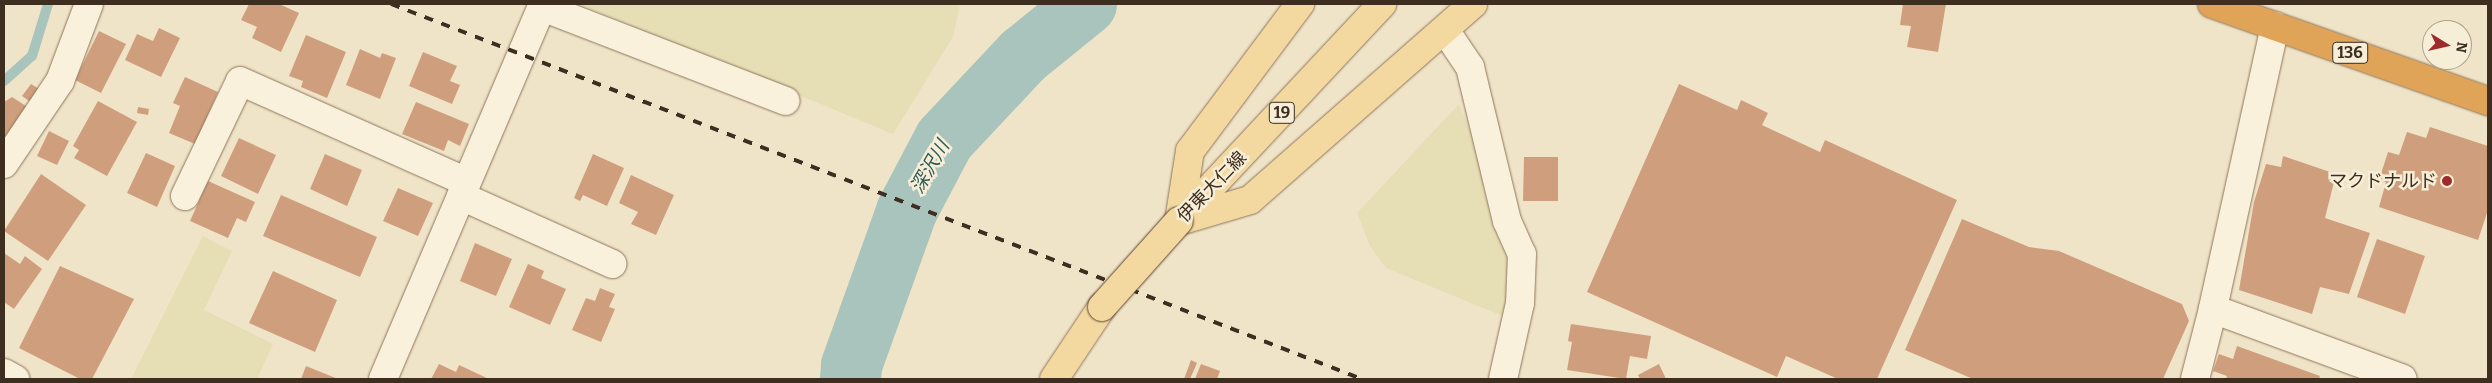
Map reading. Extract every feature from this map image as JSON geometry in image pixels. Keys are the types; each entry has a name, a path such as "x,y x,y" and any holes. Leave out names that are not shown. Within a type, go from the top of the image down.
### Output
{"highway":[{"name":"136","path":"2212,4 2488,101"}],"main road":[{"path":"1300,4 1190,151 1179,221 1250,200 1473,4"},
{"name":"伊東大仁線","path":"1054,379 1102,307 1179,221 1382,4"}],"street":[{"path":"4,164 60,81 90,4"},
{"path":"383,379 542,5 785,101"},
{"path":"2195,379 2213,309 2275,26"},
{"path":"1445,30 1470,67 1507,221 1522,254 1520,303 1503,379"},
{"path":"185,196 240,81 464,189 612,264"},
{"path":"2213,309 2400,379"},
{"path":"4,373 15,379"}],"shaded area":[{"path":"579,4 960,4 953,37 893,134"},
{"path":"1459,104 1480,154 1511,252 1513,275 1505,317 1386,268 1370,246 1357,213"},
{"path":"203,236 232,251 204,310 273,344 257,379 131,379"}],"building":[{"path":"249,4 279,4 299,13 281,52 252,38 257,27 241,20"},
{"path":"1903,4 1946,4 1938,52 1907,47 1911,26 1900,25"},
{"path":"159,28 180,38 161,77 125,60 137,34 153,41"},
{"path":"99,31 126,44 101,93 75,80"},
{"path":"306,35 346,52 327,98 301,87 303,81 289,76"},
{"path":"360,49 380,58 382,53 396,58 380,99 346,85"},
{"path":"423,52 457,66 450,81 460,85 452,104 409,86"},
{"path":"185,77 218,92 195,144 169,133 180,106 173,103"},
{"path":"31,84 41,90 32,103 22,96"},
{"path":"1679,84 1737,110 1741,100 1768,113 1762,125 1820,152 1825,140 1957,200 1877,379 1838,379 1786,356 1777,377 1587,292"},
{"path":"12,97 29,108 4,143 4,102"},
{"path":"98,101 137,122 107,176 74,158 79,150 73,146"},
{"path":"416,102 469,124 460,146 448,140 444,151 402,134"},
{"path":"138,107 149,109 148,115 137,113"},
{"path":"2430,127 2488,146 2488,210 2478,240 2379,207 2386,182 2379,180 2388,152 2399,155 2407,132 2426,138"},
{"path":"49,131 69,141 57,165 37,156"},
{"path":"239,138 276,155 258,194 221,176"},
{"path":"146,153 175,166 157,207 127,193"},
{"path":"325,154 362,170 347,206 310,189"},
{"path":"593,154 624,168 607,206 583,195 580,201 574,198"},
{"path":"2283,156 2336,174 2325,218 2370,233 2349,294 2320,287 2312,314 2239,290 2254,202 2266,164 2281,167"},
{"path":"1524,157 1558,157 1558,201 1523,201"},
{"path":"41,174 86,205 48,261 4,231"},
{"path":"631,175 674,195 656,235 631,224 638,212 619,203"},
{"path":"208,181 255,202 246,222 237,218 228,238 190,221"},
{"path":"398,188 433,203 418,236 383,221"},
{"path":"281,195 377,237 360,277 263,236"},
{"path":"1962,219 2029,247 2059,251 2182,304 2189,321 2163,379 1973,379 1905,350"},
{"path":"2377,239 2425,256 2405,314 2357,297"},
{"path":"475,243 512,259 496,296 460,281"},
{"path":"4,253 20,264 25,256 42,269 14,309 4,302"},
{"path":"528,264 544,271 541,278 566,289 550,325 509,307"},
{"path":"60,266 134,299 92,379 80,379 19,348"},
{"path":"273,271 337,300 315,352 249,323"},
{"path":"600,288 615,294 609,307 615,309 601,342 572,330 586,298 595,301"},
{"path":"1571,324 1651,336 1647,359 1630,356 1626,379 1567,370 1572,342 1568,341"},
{"path":"2237,346 2320,376 2319,379 2226,379 2227,376 2213,371 2219,354 2233,359"},
{"path":"1191,360 1197,363 1190,379 1184,379"},
{"path":"439,364 456,372 459,365 489,379 431,379"},
{"path":"1201,364 1220,371 1217,379 1195,379"},
{"path":"1659,364 1666,379 1640,379 1638,375"},
{"path":"306,366 338,379 301,379"}],"waterway":[{"path":"4,81 32,56 48,4"},
{"name":"深沢川","path":"850,379 851,365 906,211 944,139 1023,55 1086,4"}],"railway":[{"path":"391,4 1362,379"}],"place":[{"name":"マクドナルド","path":"2447,181"}]}
